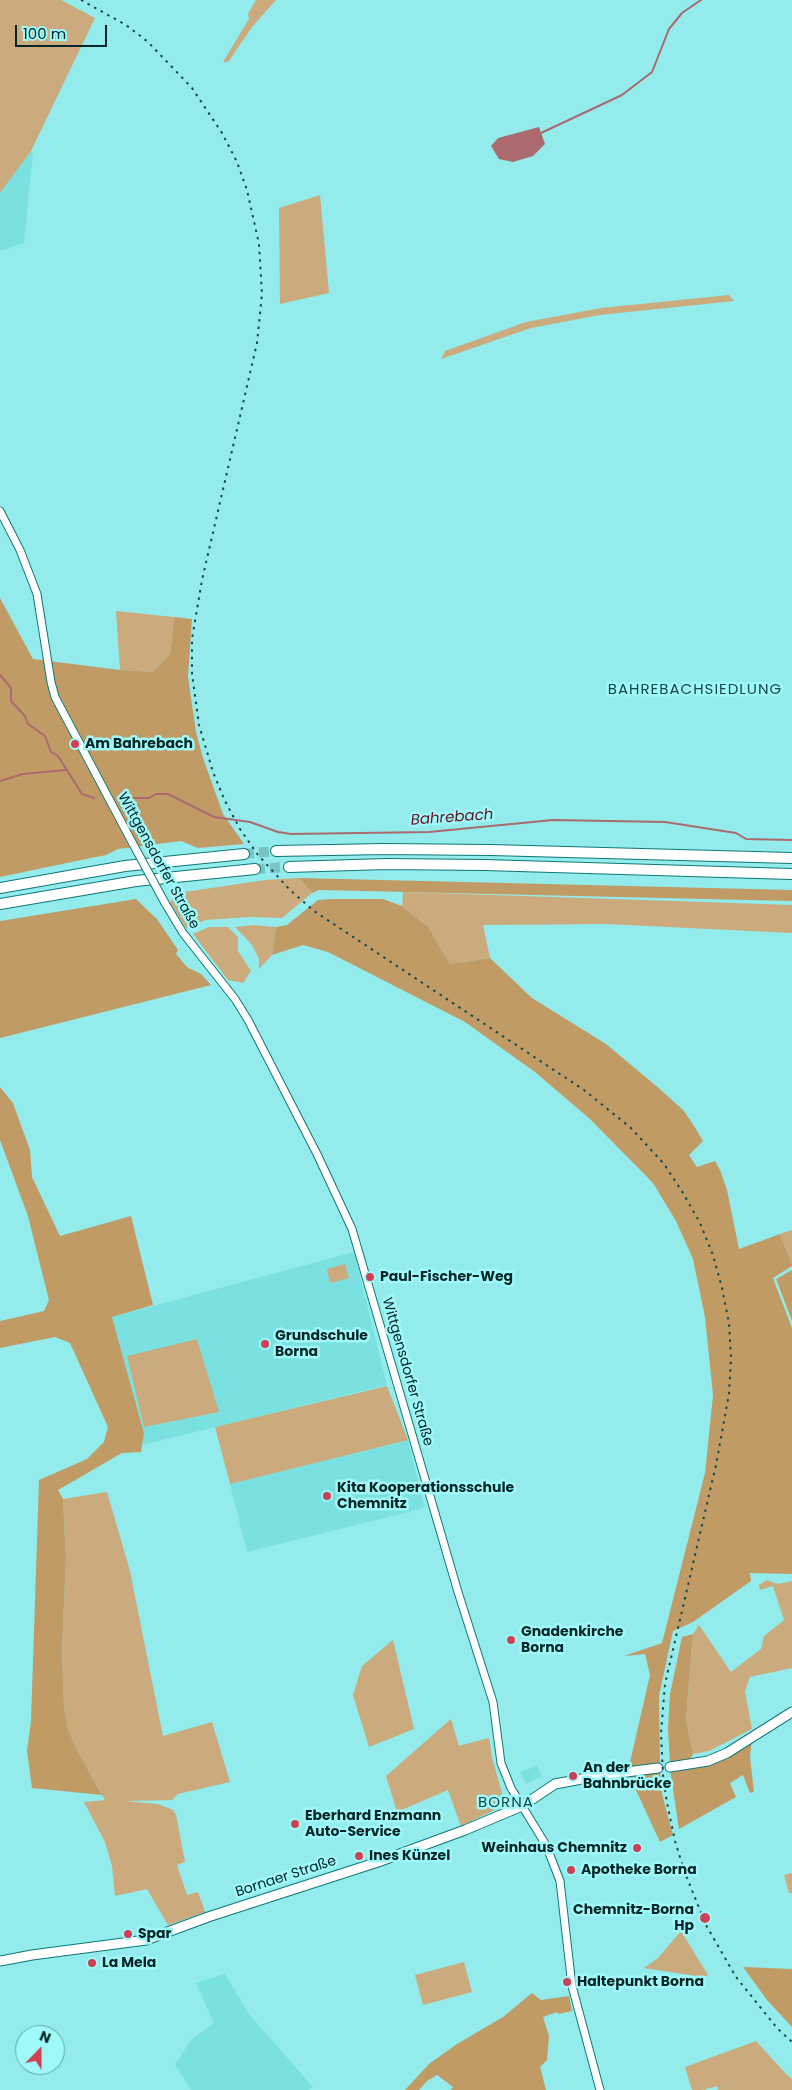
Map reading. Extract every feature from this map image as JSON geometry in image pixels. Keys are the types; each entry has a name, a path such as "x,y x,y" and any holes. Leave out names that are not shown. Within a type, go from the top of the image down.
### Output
{"highway":[{"path":"276,852 384,849 491,850 792,858"},
{"path":"0,888 125,866 244,854"},
{"path":"289,867 335,865 484,865 792,874"},
{"path":"0,904 136,881 255,869"}],"main road":[{"path":"670,1767 708,1761 727,1753 792,1712"},
{"name":"Bornaer Straße","path":"0,1961 146,1940 216,1914 378,1862 464,1830 522,1806 549,1786 603,1775 658,1768"}],"street":[{"name":"Wittgensdorfer Straße","path":"0,511 20,550 37,594 55,697 165,903 183,933 235,1000 248,1020 317,1154 352,1229 458,1592 493,1702 501,1763 505,1776 546,1845 560,1881 572,1986 600,2090"}],"shaded area":[{"path":"0,0 61,0 95,18 31,151 0,193"},
{"path":"256,0 276,0 252,27 228,62 223,62 249,19 248,14"},
{"path":"539,127 545,144 533,156 513,162 499,159 491,146 498,138"},
{"path":"31,151 33,153 24,243 0,251 0,193"},
{"path":"320,195 329,293 280,304 279,208"},
{"path":"729,295 734,301 600,315 531,328 441,359 445,351 526,322 601,308"},
{"path":"0,598 33,659 120,670 153,672 170,654 174,617 192,619 188,677 196,732 223,814 244,844 198,848 181,841 118,849 106,855 0,877"},
{"path":"116,611 174,617 170,654 153,672 120,670"},
{"path":"299,878 312,893 282,918 250,917 206,920 186,928 170,902 178,893 265,880"},
{"path":"299,878 792,890 792,901 319,890 312,893"},
{"path":"403,892 792,905 792,933 606,924 483,925 490,958 450,964 428,927 402,906"},
{"path":"136,899 157,919 178,950 176,954 187,967 201,974 211,985 0,1038 0,921"},
{"path":"383,899 402,906 428,927 450,964 490,958 532,998 606,1044 684,1111 696,1129 703,1141 689,1155 697,1167 715,1161 720,1170 727,1190 739,1249 780,1234 792,1264 792,1266 773,1278 792,1328 792,1574 750,1573 751,1581 693,1622 673,1631 659,1696 660,1766 628,1771 650,1675 645,1654 624,1656 662,1643 705,1473 713,1395 705,1317 693,1259 676,1221 653,1183 590,1119 535,1072 465,1022 328,952 303,945 272,955 276,927 287,925 318,900"},
{"path":"254,925 276,927 272,955 259,969 259,959 252,945 235,927"},
{"path":"209,927 228,927 238,937 238,951 251,971 243,983 228,980 193,934"},
{"path":"0,1087 13,1103 30,1150 32,1177 60,1236 131,1216 153,1305 112,1317 144,1433 141,1452 122,1453 58,1490 63,1499 66,1558 62,1651 64,1707 68,1729 76,1748 102,1795 32,1788 27,1751 31,1721 39,1480 87,1459 104,1442 108,1427 70,1343 55,1337 0,1348 0,1321 44,1311 49,1300 28,1216 0,1140"},
{"path":"792,1230 792,1264 780,1234"},
{"path":"354,1252 387,1385 142,1445 144,1433 112,1317"},
{"path":"345,1264 349,1278 330,1283 327,1269"},
{"path":"792,1270 792,1321 776,1279"},
{"path":"197,1339 219,1412 144,1427 127,1356"},
{"path":"387,1386 408,1440 230,1484 215,1427"},
{"name":"Kita Kooperationsschule Chemnitz","path":"408,1440 425,1508 247,1552 230,1484"},
{"path":"107,1492 130,1571 163,1736 212,1722 230,1782 178,1794 172,1800 125,1801 158,1804 173,1810 176,1815 185,1862 177,1865 187,1895 198,1892 205,1912 168,1925 147,1889 115,1896 112,1866 105,1842 84,1802 105,1800 76,1748 68,1729 64,1707 62,1651 66,1558 63,1499"},
{"path":"767,1580 778,1584 792,1581 792,1668 750,1677 745,1691 752,1729 709,1751 693,1754 686,1720 693,1634 699,1625 731,1672 761,1649 764,1636 784,1620 773,1586 760,1590 759,1585"},
{"path":"693,1634 686,1720 693,1754 689,1761 670,1764 668,1728 670,1694 682,1637"},
{"path":"393,1640 414,1729 369,1747 353,1695 362,1666"},
{"path":"451,1719 459,1746 489,1738 502,1793 503,1806 461,1826 448,1790 397,1812 386,1776"},
{"path":"752,1739 750,1757 754,1792 750,1793 743,1775 730,1783 736,1797 679,1829 670,1769 708,1763"},
{"path":"537,1766 542,1776 526,1784 520,1772"},
{"path":"660,1771 662,1794 673,1835 660,1842 628,1773"},
{"path":"792,1873 792,1893 789,1893 784,1875"},
{"path":"681,1931 708,1975 703,1977 644,1968 658,1958"},
{"path":"464,1962 472,1992 423,2005 415,1975"},
{"path":"743,1967 792,1969 792,2027 767,2000"},
{"path":"225,1974 249,2014 313,2087 309,2090 191,2090 175,2064 192,2039 214,2023 196,1983"},
{"path":"532,1993 541,2000 569,1996 572,2011 559,2014 557,2012 543,2017 549,2036 547,2060 540,2067 546,2090 451,2090 453,2087 437,2075 427,2081 419,2090 405,2090 429,2064 457,2044 503,2017"},
{"path":"756,2041 792,2079 792,2090 718,2090 717,2086 703,2090 692,2090 685,2067"}],"waterway":[{"path":"541,133 622,95 652,72 669,29 682,13 701,0"},
{"name":"Bahrebach","path":"0,675 11,688 11,701 25,716 28,724 45,736 51,752 58,756 82,794 94,798"},
{"path":"0,781 23,774 66,770"},
{"name":"Bahrebach","path":"118,798 149,798 156,794 168,794 214,817 250,822 278,832 291,834 429,832 553,820 665,822 736,833 746,839 792,840"}],"tunnel":[{"path":"244,854 276,851"},
{"path":"255,869 289,867"}],"railway":[{"path":"81,0 126,25 148,42 192,88 222,133 237,162 247,190 259,244 262,294 257,343 202,580 192,639 192,674 199,725 213,772 225,801 240,829 258,855 290,890 314,911 584,1090 631,1128 664,1164 683,1193 700,1223 713,1255 729,1323 731,1358 729,1394 716,1465 665,1684 661,1733 663,1775 675,1841 685,1873 706,1925 736,1977 777,2028 792,2042"}],"place":[{"name":"Am Bahrebach","path":"75,744"},
{"name":"Paul-Fischer-Weg","path":"370,1277"},
{"name":"Grundschule Borna","path":"265,1344"},
{"name":"Kita Kooperationsschule Chemnitz","path":"327,1496"},
{"name":"Gnadenkirche Borna","path":"511,1640"},
{"name":"An der Bahnbrücke","path":"573,1776"},
{"name":"Eberhard Enzmann Auto-Service","path":"295,1824"},
{"name":"Weinhaus Chemnitz","path":"637,1848"},
{"name":"Ines Künzel","path":"359,1856"},
{"name":"Apotheke Borna","path":"571,1870"},
{"name":"Chemnitz-Borna Hp","path":"705,1918"},
{"name":"Spar","path":"128,1934"},
{"name":"La Mela","path":"92,1963"},
{"name":"Haltepunkt Borna","path":"567,1982"}],"district":[{"name":"BAHREBACHSIEDLUNG","path":"695,690"},
{"name":"BORNA","path":"506,1803"}]}
